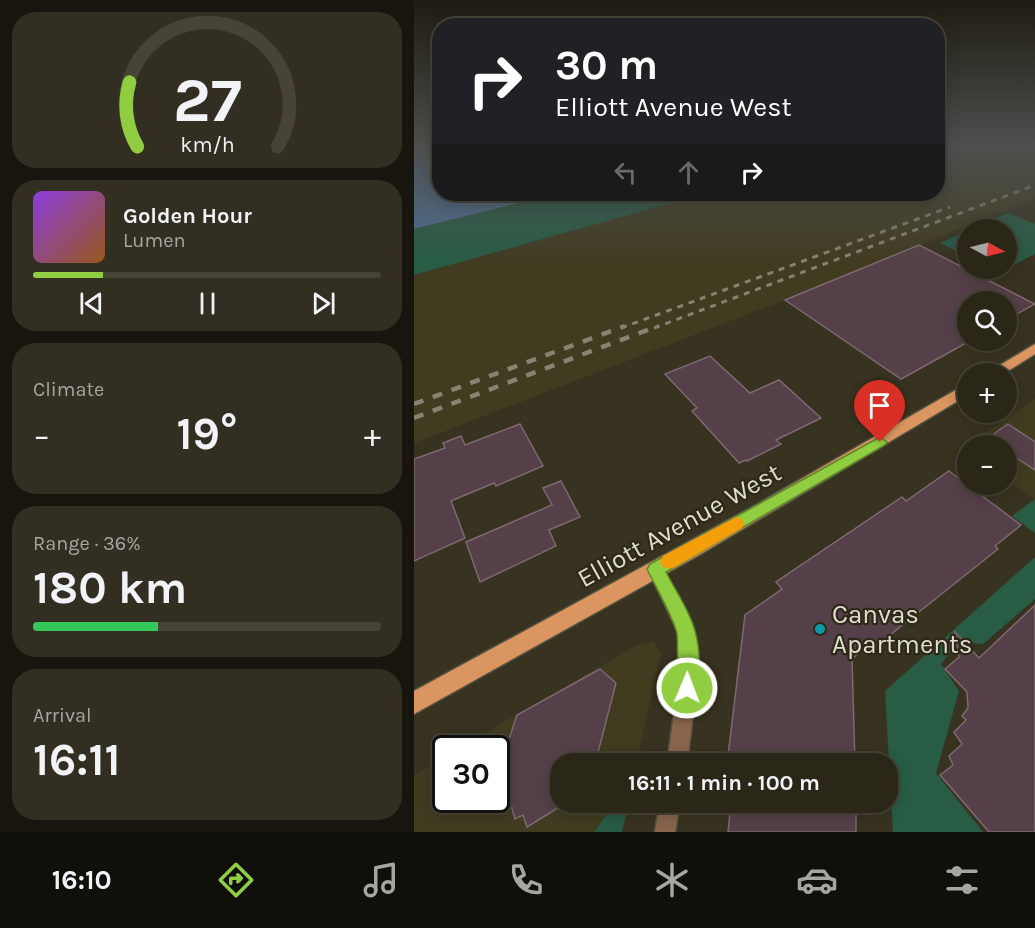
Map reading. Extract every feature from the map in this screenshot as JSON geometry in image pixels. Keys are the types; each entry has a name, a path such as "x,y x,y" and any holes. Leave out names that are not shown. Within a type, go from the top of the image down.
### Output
{"main road":[{"path":"1010,363 1035,348"},
{"name":"Elliott Avenue West","path":"414,703 880,442 957,395"}],"street":[{"path":"656,569 686,631 689,672 678,753"},
{"path":"665,832 668,813"}],"shaded area":[{"path":"945,185 1035,185 1035,198 984,219 957,219 957,230 785,300 414,443 414,275 679,201 945,201"},
{"path":"1035,399 1035,499 1017,487 1017,435 982,435 1000,423 1017,423 1017,411"},
{"path":"653,641 661,653 638,753 550,753 550,813 608,813 594,832 414,832 414,775 432,765 432,813 510,813 510,735 481,735 637,645"}],"green space":[{"path":"528,201 679,201 414,275 414,229"},
{"path":"1008,213 1035,224 1035,254 1017,263 1017,219 994,219"},
{"path":"957,235 957,251 940,243"},
{"path":"1035,499 1035,533 1012,516"},
{"path":"1035,557 1035,599 983,644 958,642 941,664 959,691 936,773 983,832 893,832 892,813 898,813 898,753 889,753 885,691"},
{"path":"608,813 627,813 622,832 594,832"}],"water":[{"path":"414,185 432,185 432,201 528,201 414,229"}],"building":[{"path":"919,245 957,264 957,279 986,279 1009,291 957,291 957,348 901,379 785,300"},
{"path":"1017,295 1035,304 1017,314"},
{"path":"710,356 750,393 779,380 821,418 776,440 781,444 739,463 692,411 697,408 665,374"},
{"path":"520,424 543,466 496,486 494,483 451,501 465,538 414,561 414,459 445,448 443,443 461,436 465,445"},
{"path":"1008,424 1035,442 1035,470 1017,458 1017,435 992,435"},
{"name":"Canvas Apartments","path":"949,471 957,477 957,495 981,495 1021,525 995,546 998,549 875,647 871,643 852,659 855,753 728,753 745,615 782,589 776,582 902,497 906,501"},
{"path":"561,481 580,517 549,530 556,546 480,582 466,542 552,505 543,488"},
{"path":"1035,605 1035,832 989,832 940,775 953,765 949,756 962,744 954,732 966,720 962,716 968,708 967,692 945,669 959,657 955,632 979,658"},
{"path":"600,669 616,683 598,753 550,753 550,813 527,827 523,815 515,819 510,801 510,736 517,715"},
{"path":"730,813 856,813 856,832 728,832"}],"railway":[{"path":"654,328 1035,185"},
{"path":"621,328 950,207"},
{"path":"414,404 625,326"},
{"path":"414,418 658,326"}],"slow traffic":[{"path":"669,562 736,524"}],"place":[{"name":"Canvas Apartments","path":"820,629"}],"route":[{"path":"687,688 689,672 686,631 656,569 880,442"}]}
